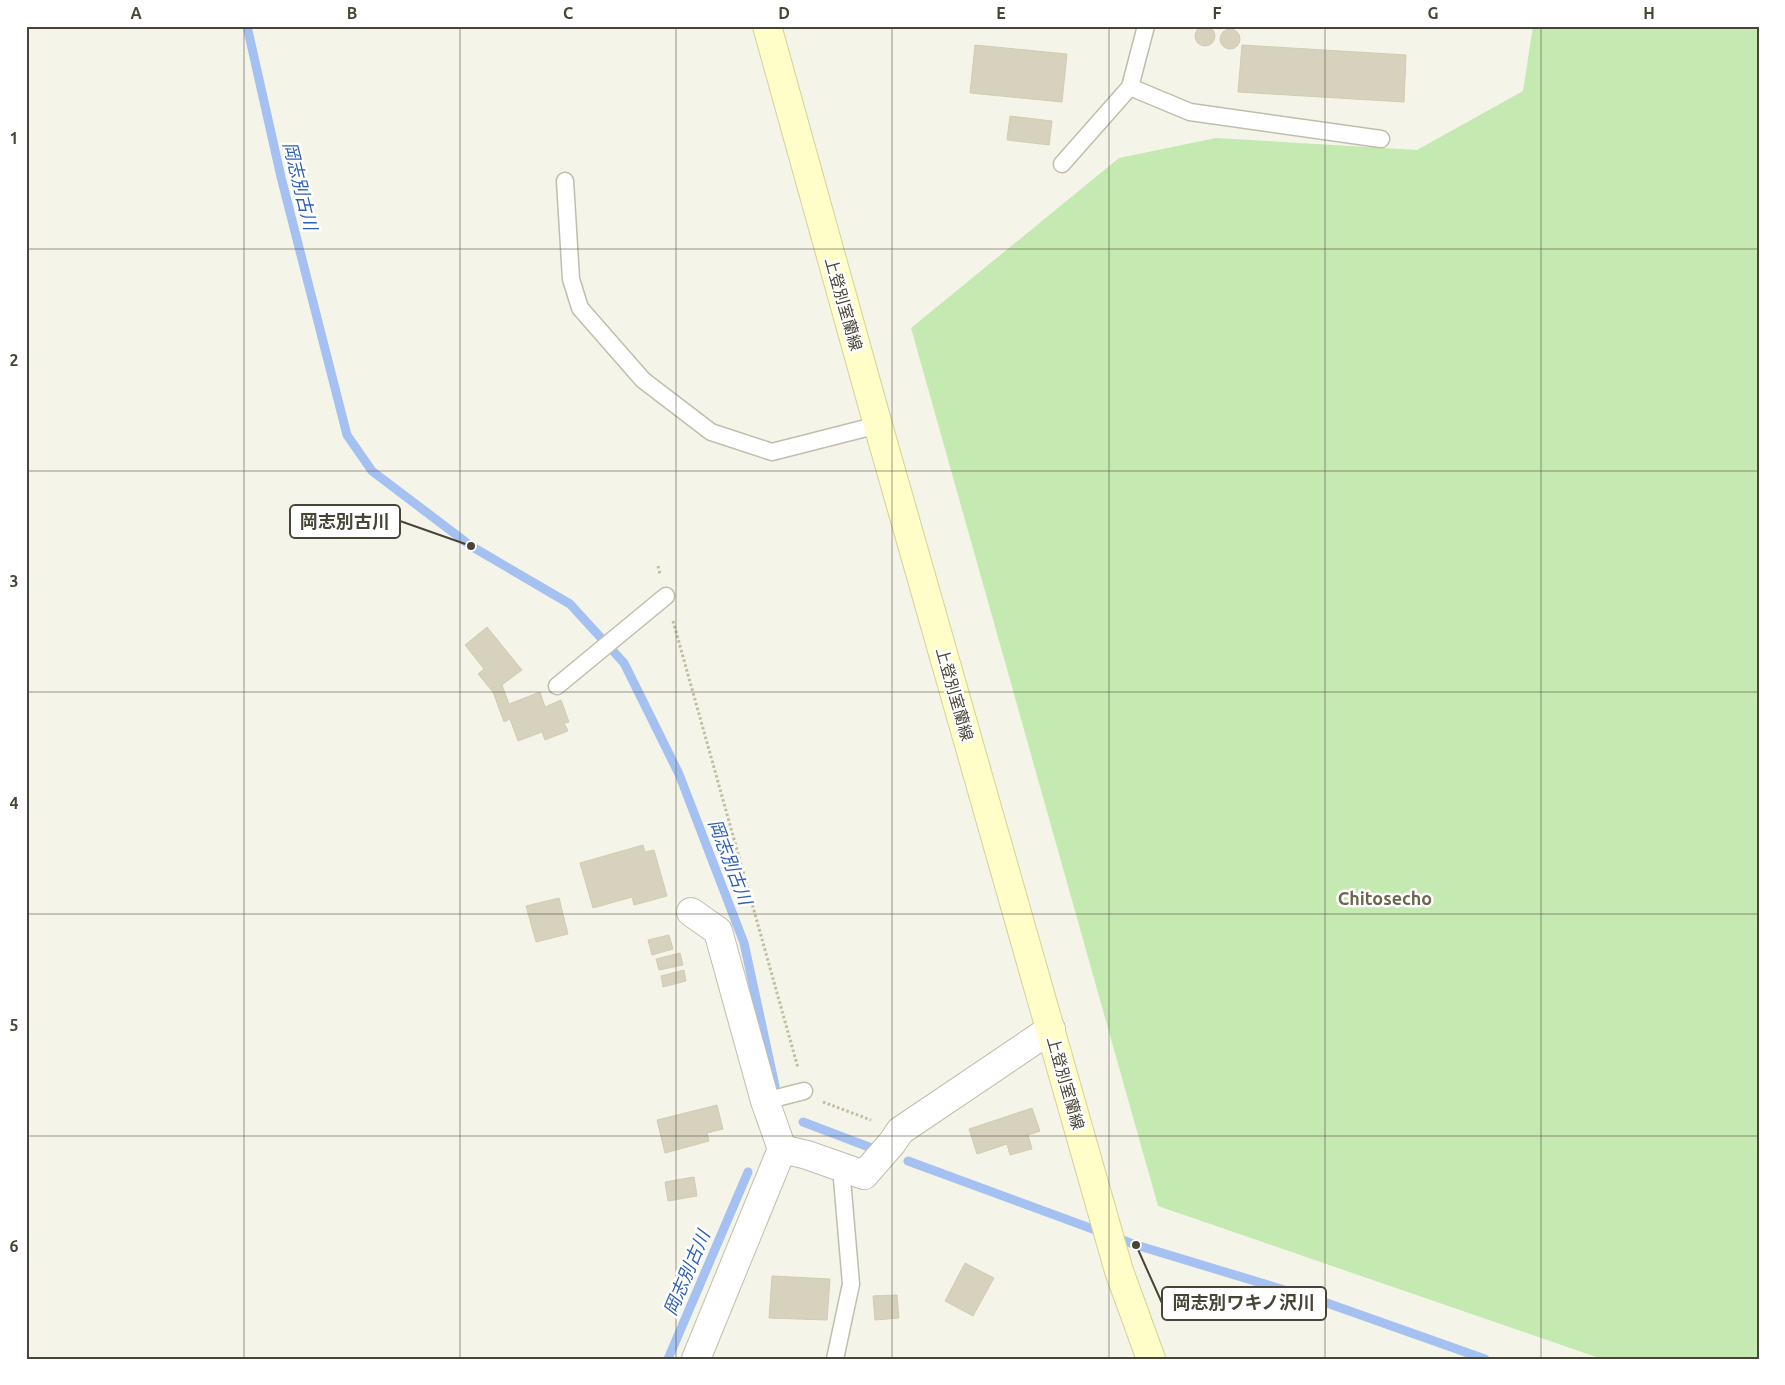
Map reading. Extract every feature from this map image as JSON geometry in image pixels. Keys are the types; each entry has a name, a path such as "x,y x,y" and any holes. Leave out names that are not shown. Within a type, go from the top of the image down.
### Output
{"main road":[{"name":"上登別室蘭線","path":"767,26 878,425 1119,1271 1151,1359"}],"street":[{"path":"691,912 718,931 765,1101 782,1149 696,1359"},
{"path":"782,1149 807,1155 864,1176 900,1131 1051,1029"}],"lane":[{"path":"1062,164 1130,87 1146,26"},
{"path":"1130,87 1190,112 1381,139"},
{"path":"565,181 571,279 580,308 642,380 711,432 772,452 878,425"},
{"path":"557,686 666,596"},
{"path":"765,1101 804,1091"},
{"path":"835,1359 851,1284 840,1167"}],"path":[{"path":"658,566 804,1091 813,1098 900,1131"}],"green space":[{"path":"1533,26 1759,26 1759,1359 1602,1359 1158,1206 911,328 1119,158 1216,138 1417,150 1523,91"}],"building":[{"path":"1205,26 1212,29 1215,36 1212,43 1205,46 1198,43 1195,36 1198,29"},
{"path":"1230,29 1237,32 1240,39 1237,46 1230,49 1223,46 1220,39 1223,32"},
{"path":"975,45 1067,54 1062,102 970,93"},
{"path":"1242,45 1406,55 1404,102 1238,92"},
{"path":"1010,116 1052,121 1049,145 1007,140"},
{"path":"487,627 522,670 502,685 509,704 540,692 545,707 561,700 569,722 564,723 568,731 545,740 542,732 518,741 510,719 504,722 493,692 478,674 484,669 465,645"},
{"path":"643,845 645,852 654,850 667,896 634,905 632,897 593,908 580,863"},
{"path":"559,898 568,934 536,942 526,906"},
{"path":"669,935 673,949 652,955 648,940"},
{"path":"680,953 683,965 659,970 656,959"},
{"path":"684,970 686,981 663,987 661,976"},
{"path":"717,1105 723,1129 707,1133 709,1141 665,1153 657,1120"},
{"path":"1032,1108 1040,1131 1028,1135 1032,1149 1010,1155 1007,1144 977,1154 969,1129"},
{"path":"694,1177 697,1196 668,1201 665,1182"},
{"path":"965,1263 994,1278 973,1316 945,1301"},
{"path":"772,1276 830,1279 827,1320 769,1318"},
{"path":"897,1295 899,1318 875,1320 873,1296"}],"waterway":[{"name":"岡志別古川","path":"247,26 281,177 347,435 372,471 471,546 570,604 624,663 679,774 744,943 775,1086"},
{"path":"803,1122 869,1147"},
{"path":"908,1161 1136,1245 1324,1302 1485,1359"},
{"name":"岡志別古川","path":"668,1359 748,1172"}],"place":[{"name":"岡志別古川","path":"471,546"},
{"name":"岡志別ワキノ沢川","path":"1136,1245"}],"district":[{"name":"Chitosecho","path":"1385,899"}]}
